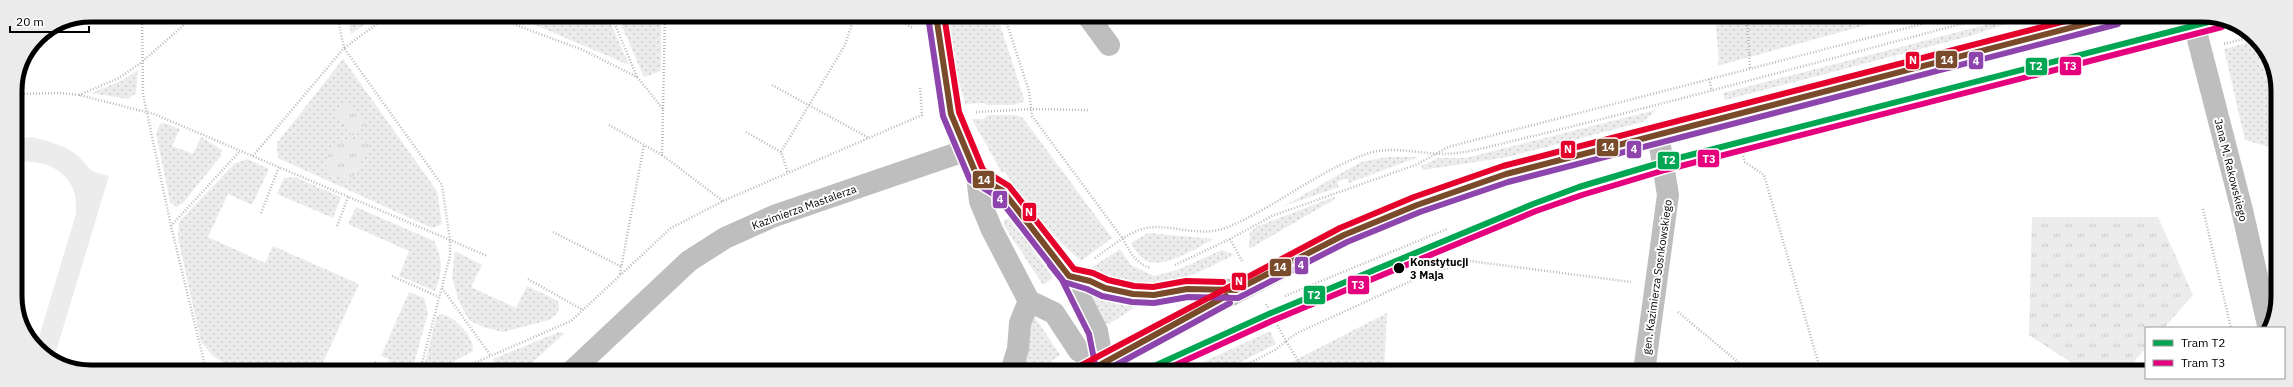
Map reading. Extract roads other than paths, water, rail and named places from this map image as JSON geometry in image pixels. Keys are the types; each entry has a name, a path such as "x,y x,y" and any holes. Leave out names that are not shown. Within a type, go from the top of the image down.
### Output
{"street":[{"path":"937,22 951,114 964,150 977,176 980,201 992,230 1029,302 1054,313 1079,351 1092,365"},
{"path":"1092,22 1109,45"},
{"path":"1098,365 1236,290 1344,236 1417,205 1506,174 2093,22"},
{"name":"Jana M. Rakowskiego","path":"2194,22 2242,210 2267,319"},
{"name":"gen. Kazimierza Sosnkowskiego","path":"1645,365 1668,195 1658,134"},
{"name":"Kazimierza Mastalerza","path":"579,365 689,261 725,238 774,216 964,150"},
{"path":"977,176 1003,191 1069,276 1097,331 1094,365"},
{"path":"1069,276 1090,281 1105,288 1133,294 1154,295 1187,289 1236,290"},
{"path":"1013,365 1018,349 1020,323 1029,302"}],"tram line":[{"name":"T2","path":"1156,365 1271,313 1533,204 1579,187 1663,162 2206,22"},
{"name":"T3","path":"1175,365 1274,320 1536,211 1582,195 1665,170 2222,27"}],"place":[{"name":"Konstytucji 3 Maja","path":"1399,268"}]}
